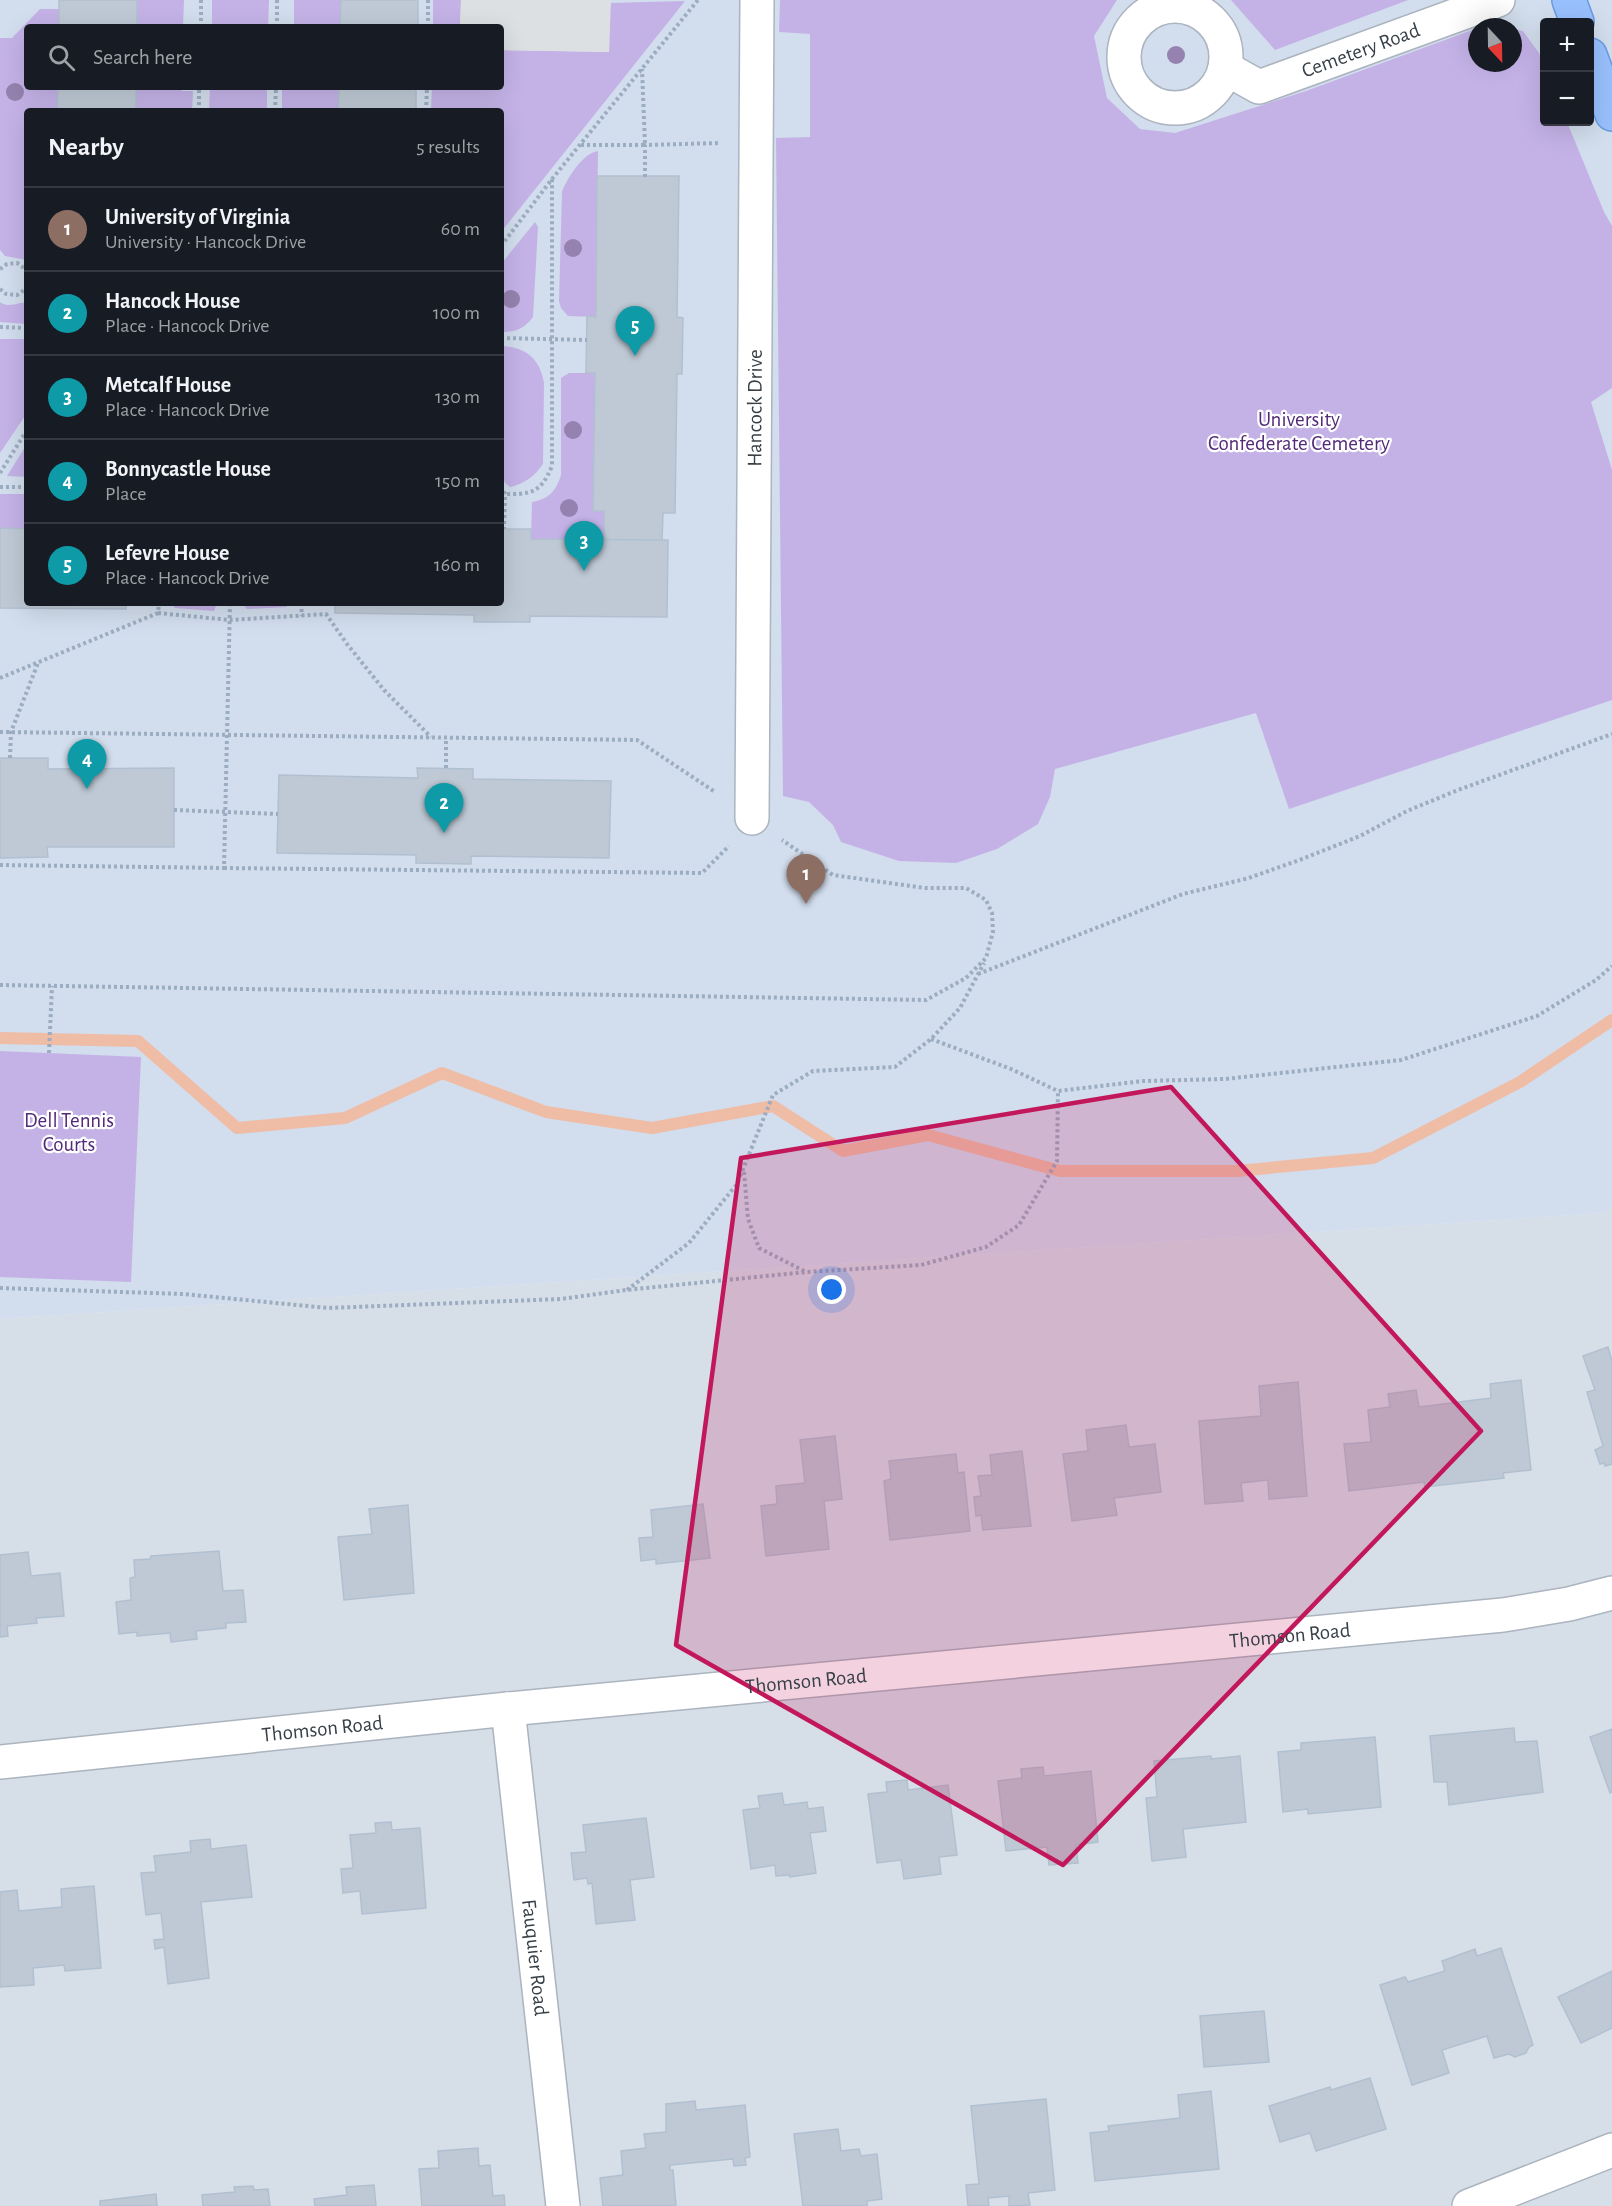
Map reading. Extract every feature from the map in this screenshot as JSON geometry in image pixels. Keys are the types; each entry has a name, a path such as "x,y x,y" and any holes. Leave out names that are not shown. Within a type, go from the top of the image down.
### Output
{"main road":[{"path":"1569,0 1576,18"},
{"path":"1594,66 1612,114"}],"street":[{"name":"Hancock Drive","path":"752,818 757,0"},
{"name":"Cemetery Road","path":"1225,68 1259,87 1498,0"},
{"name":"Thomson Road","path":"0,1762 508,1709 1503,1614 1569,1604 1612,1593"},
{"name":"Fauquier Road","path":"508,1709 563,2206"},
{"path":"1469,2206 1612,2150"}],"path":[{"path":"201,0 201,24"},
{"path":"277,0 277,24"},
{"path":"428,0 428,24"},
{"path":"504,242 552,179 698,0"},
{"path":"642,69 645,177"},
{"path":"199,90 199,108"},
{"path":"275,108 276,90"},
{"path":"426,108 427,90"},
{"path":"580,145 723,143"},
{"path":"504,494 529,494 545,483 552,466 552,179"},
{"path":"1,267 17,263 24,268"},
{"path":"0,289 12,295 24,291"},
{"path":"0,327 24,328"},
{"path":"504,338 587,340"},
{"path":"0,473 24,435"},
{"path":"0,487 24,487"},
{"path":"158,613 159,606"},
{"path":"224,868 230,606"},
{"path":"301,606 302,616"},
{"path":"0,678 158,613 230,620 326,614 384,690 431,738"},
{"path":"10,758 11,732 39,662"},
{"path":"0,732 637,740 680,767 833,875 925,888 966,888 986,900 992,913 993,932 986,958 960,1008 931,1039 895,1066 813,1071 773,1095 737,1184 689,1243 626,1290"},
{"path":"978,974 1183,894 1249,878 1302,859 1360,836 1417,807 1612,734"},
{"path":"446,738 446,768"},
{"path":"174,810 278,814"},
{"path":"0,865 702,873 746,828 752,818"},
{"path":"12,858 12,865"},
{"path":"440,870 441,863"},
{"path":"0,985 926,1000 966,978 986,958"},
{"path":"931,1039 1058,1091 1143,1081 1225,1080 1401,1060 1537,1016 1596,980 1612,966"},
{"path":"49,1053 52,986"},
{"path":"0,1288 183,1294 328,1308 561,1299 626,1290 806,1272 921,1265 986,1247 1018,1225 1057,1161 1058,1091"},
{"path":"743,1169 748,1219 759,1248 806,1272"}],"highlighted area":[{"path":"1171,1087 1481,1431 1063,1865 676,1645 741,1158"}],"shaded area":[{"path":"0,0 1612,0 1612,1206 1604,1213 0,1319"},
{"path":"461,0 611,0 609,52 504,50 504,24 460,24"},
{"path":"1612,1206 1612,2206 0,2206 0,1319 1604,1213"}],"green space":[{"path":"137,0 184,0 183,24 137,24"},
{"path":"212,0 269,0 268,24 212,24"},
{"path":"294,0 341,0 340,24 294,24"},
{"path":"433,0 461,0 460,24 433,24"},
{"name":"University Confederate Cemetery","path":"780,0 1117,0 1094,36 1107,98 1140,129 1175,133 1306,91 1468,32 1468,72 1522,72 1523,31 1540,56 1540,126 1569,126 1612,226 1612,388 1591,402 1612,470 1612,700 1289,809 1256,713 1055,769 1050,797 1038,824 997,849 956,863 899,861 841,842 833,825 809,802 783,796 776,138 810,137 810,34 779,32"},
{"path":"1231,0 1408,0 1275,50"},
{"path":"685,1 504,228 504,108 431,108 432,90 504,90 504,50 609,52 610,3"},
{"path":"40,9 59,9 59,24 26,24"},
{"path":"24,26 24,90 58,90 57,108 24,108 24,259 5,256 0,250 0,38 12,38"},
{"path":"136,90 193,91 192,108 136,108"},
{"path":"210,90 267,90 267,108 209,108"},
{"path":"282,90 339,90 338,108 282,108"},
{"path":"598,151 596,317 568,316 561,308 559,301 562,192 581,161"},
{"path":"535,222 538,227 533,317 519,329 504,332 504,260"},
{"path":"0,302 7,305 24,303 24,324 0,322"},
{"path":"0,339 24,339 24,417 0,453"},
{"path":"504,346 530,355 539,367 544,383 543,464 529,479 520,484 510,487 505,483"},
{"path":"569,373 595,373 593,511 604,511 604,540 531,539 532,502 543,499 551,493 557,486 561,475 561,378"},
{"path":"24,449 24,477 7,476"},
{"path":"0,494 24,494 24,529 0,528"},
{"path":"173,606 216,606 214,611"},
{"path":"244,606 287,606 286,607 247,609"},
{"name":"Dell Tennis Courts","path":"0,1051 141,1057 131,1282 0,1277"}],"building":[{"path":"59,0 137,0 137,24 59,24"},
{"path":"341,0 418,0 418,24 340,24"},
{"path":"58,90 136,90 136,108 57,108"},
{"path":"339,90 416,90 416,108 338,108"},
{"path":"597,176 679,176 677,317 683,318 682,374 677,374 675,513 663,513 662,540 604,540 604,511 593,511 595,373 586,373 587,316 596,317"},
{"path":"0,528 24,529 24,606 126,606 126,609 0,608"},
{"path":"504,529 531,529 531,539 668,540 667,617 530,616 530,622 474,622 474,615 335,613 335,606 504,606"},
{"path":"0,758 48,758 48,769 174,768 174,847 47,847 48,857 0,858"},
{"path":"417,768 473,769 473,779 611,781 609,858 471,856 471,864 416,863 416,855 277,853 279,775 418,778"},
{"path":"1608,1347 1612,1361 1612,1464 1605,1466 1604,1463 1600,1464 1595,1450 1603,1446 1587,1392 1595,1390 1583,1356"},
{"path":"1521,1380 1531,1470 1503,1473 1504,1478 1425,1487 1424,1482 1349,1491 1344,1444 1371,1442 1368,1410 1390,1407 1388,1394 1416,1390 1419,1407 1491,1398 1490,1384"},
{"path":"1298,1382 1307,1496 1269,1499 1268,1480 1241,1483 1243,1501 1205,1504 1199,1421 1261,1416 1259,1386"},
{"path":"1126,1425 1129,1447 1155,1444 1161,1492 1114,1498 1117,1515 1072,1521 1063,1454 1088,1451 1086,1430"},
{"path":"835,1436 842,1499 824,1501 829,1549 766,1556 761,1506 777,1504 776,1486 805,1483 800,1440"},
{"path":"1022,1451 1031,1526 983,1530 981,1515 976,1516 974,1497 981,1496 978,1476 992,1475 990,1455"},
{"path":"956,1454 958,1473 964,1472 970,1531 890,1540 884,1481 891,1479 889,1461"},
{"path":"703,1504 710,1558 656,1564 656,1559 641,1561 639,1538 653,1537 651,1510"},
{"path":"408,1505 414,1593 344,1600 338,1537 372,1534 369,1509"},
{"path":"219,1551 223,1591 243,1590 246,1622 226,1623 226,1628 196,1631 197,1639 171,1642 170,1633 137,1636 137,1632 119,1634 116,1602 131,1600 130,1578 135,1577 134,1560 150,1559 151,1556"},
{"path":"28,1552 31,1576 60,1573 64,1616 36,1618 37,1623 7,1626 8,1636 0,1637 0,1555"},
{"path":"1514,1728 1515,1742 1537,1741 1543,1792 1449,1805 1447,1782 1434,1782 1430,1736"},
{"path":"1612,1729 1612,1792 1610,1793 1590,1737"},
{"path":"1375,1737 1381,1807 1308,1814 1308,1809 1283,1812 1278,1752 1301,1750 1301,1743"},
{"path":"1211,1756 1211,1759 1240,1756 1246,1822 1183,1829 1186,1857 1152,1861 1146,1798 1157,1797 1154,1761"},
{"path":"1043,1767 1044,1776 1091,1771 1098,1842 1076,1845 1078,1863 1049,1865 1047,1847 1006,1851 998,1781 1022,1778 1021,1769"},
{"path":"907,1780 908,1790 948,1785 957,1855 939,1857 941,1874 904,1879 901,1860 877,1863 868,1794 887,1792 886,1782"},
{"path":"782,1793 784,1805 807,1802 808,1809 823,1807 826,1831 810,1833 816,1873 790,1877 789,1875 776,1876 775,1865 751,1869 743,1810 760,1808 758,1796"},
{"path":"646,1818 654,1877 630,1880 635,1920 596,1924 592,1883 588,1884 587,1878 574,1880 571,1853 586,1852 583,1825"},
{"path":"391,1822 392,1830 420,1828 426,1908 362,1914 360,1891 343,1893 341,1869 353,1868 350,1835 376,1833 375,1823"},
{"path":"210,1839 211,1849 246,1845 252,1897 201,1902 209,1978 168,1984 164,1947 155,1949 154,1940 164,1939 161,1913 146,1915 141,1873 156,1872 154,1856 191,1852 190,1841"},
{"path":"94,1886 101,1968 65,1971 64,1965 33,1968 34,1985 0,1987 0,1892 17,1890 19,1911 62,1907 61,1889"},
{"path":"1501,1948 1533,2045 1526,2053 1515,2057 1509,2054 1494,2058 1487,2036 1442,2050 1449,2073 1412,2085 1380,1985 1405,1977 1408,1982 1445,1971 1442,1961 1475,1949 1477,1956"},
{"path":"1612,1971 1612,2028 1581,2043 1558,1997"},
{"path":"1264,2011 1269,2062 1204,2067 1200,2016"},
{"path":"1370,2078 1386,2129 1316,2151 1310,2133 1280,2142 1269,2106 1330,2087 1331,2090"},
{"path":"1211,2091 1219,2169 1095,2181 1090,2133 1109,2131 1108,2126 1180,2118 1178,2095"},
{"path":"1046,2099 1055,2190 1028,2193 1030,2205 1009,2206 1009,2196 988,2198 989,2206 968,2206 966,2185 979,2184 971,2106"},
{"path":"695,2101 696,2110 745,2105 750,2157 745,2158 746,2165 734,2166 733,2159 670,2165 670,2170 673,2170 676,2206 603,2206 600,2178 623,2175 621,2151 646,2148 644,2134 666,2132 666,2104"},
{"path":"838,2129 841,2151 859,2149 861,2156 877,2154 882,2199 867,2201 867,2206 803,2206 794,2134"},
{"path":"478,2148 479,2166 490,2165 493,2196 504,2195 505,2206 422,2206 419,2169 439,2168 438,2151"},
{"path":"374,2185 376,2206 315,2206 314,2199 347,2195 346,2187"},
{"path":"253,2186 254,2190 268,2189 270,2206 203,2206 202,2195 235,2192 234,2187"},
{"path":"156,2194 157,2206 100,2206 100,2201"}],"waterway":[{"path":"0,1038 138,1041 237,1128 345,1118 442,1073 546,1112 652,1128 773,1106 843,1151 928,1135 1060,1171 1237,1171 1373,1158 1520,1082 1612,1020"}],"place":[{"name":"Lefevre House","path":"635,356"},
{"name":"Metcalf House","path":"584,571"},
{"name":"Bonnycastle House","path":"87,789"},
{"name":"Hancock House","path":"444,833"},
{"name":"University of Virginia","path":"806,904"}]}
